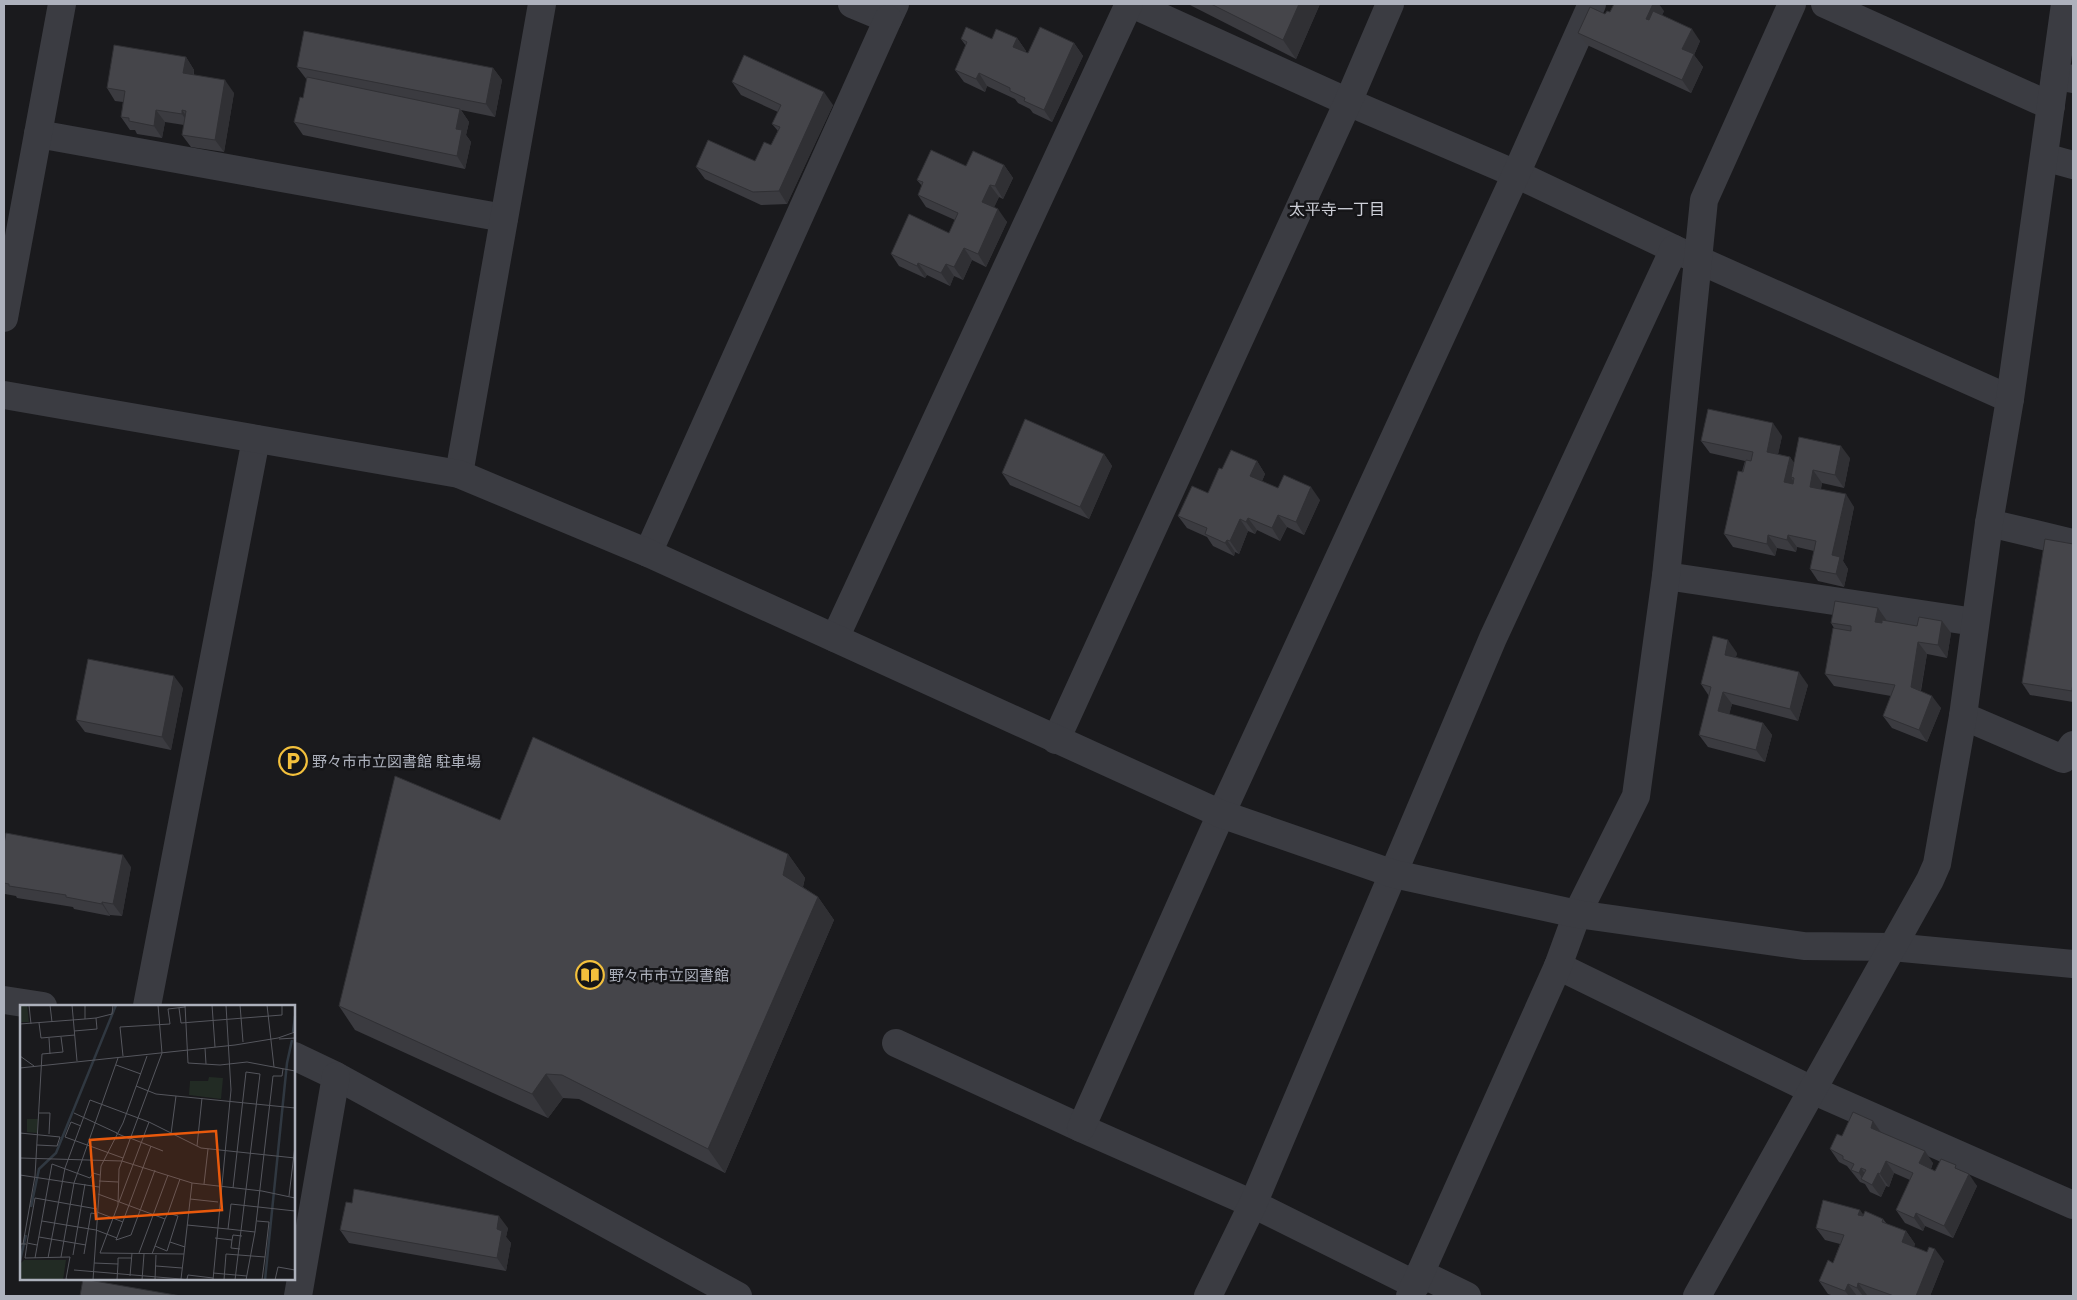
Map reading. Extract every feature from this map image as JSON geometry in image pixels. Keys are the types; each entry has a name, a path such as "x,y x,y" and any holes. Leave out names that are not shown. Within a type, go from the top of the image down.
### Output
{"street":[{"path":"4,318 62,4"},
{"path":"459,474 542,4"},
{"path":"648,553 892,12 852,4"},
{"path":"835,638 1131,4 1348,102 1516,174 1686,254 2010,399"},
{"path":"1056,740 1348,102 1390,4"},
{"path":"1081,1128 1221,814 1516,174 1592,4"},
{"path":"1208,1296 1253,1204 1493,638 1686,254 1704,200 1792,4"},
{"path":"1825,4 2051,106"},
{"path":"1697,1296 1930,880 1937,864 1963,716 1989,523 2010,399 2051,106 2064,78 2065,4"},
{"path":"38,134 504,218"},
{"path":"2044,157 2073,165"},
{"path":"1415,1285 1558,966 1577,914 1636,796 1666,576 1686,254"},
{"path":"4,395 459,474 648,553 1221,814 1394,874 1577,914 1804,946 1892,946 2073,964"},
{"path":"148,1005 256,440"},
{"path":"1989,523 2073,543"},
{"path":"1666,576 1975,622"},
{"path":"1963,716 2063,759 2073,744"},
{"path":"1558,966 1812,1090 2073,1205"},
{"path":"4,1000 36,1005"},
{"path":"896,1043 1253,1204 1415,1285 1467,1296"},
{"path":"295,1056 336,1076 738,1296"},
{"path":"298,1296 336,1076"}],"building":[{"path":"1211,4 1299,4 1283,40"},
{"path":"1614,4 1653,4 1646,19 1649,20 1653,11 1692,29 1682,49 1694,54 1682,80 1578,33 1590,7 1605,14 1607,11 1610,12"},
{"path":"966,27 992,39 996,29 1017,38 1013,47 1028,53 1040,27 1074,43 1044,110 1024,101 1025,98 1010,91 1010,88 979,73 976,79 955,70 967,42 961,39"},
{"path":"304,31 493,68 486,104 297,67"},
{"path":"114,45 186,57 183,73 225,80 215,140 182,135 186,111 182,110 182,114 156,110 154,126 129,121 129,118 121,117 125,91 107,88"},
{"path":"744,55 824,92 779,191 753,192 696,167 708,140 755,161 764,142 771,145 780,127 772,124 781,105 732,82"},
{"path":"307,77 460,109 456,129 462,130 457,156 294,122 300,97 303,98"},
{"path":"931,150 966,166 973,151 1004,165 995,186 990,185 982,202 998,209 978,254 964,248 954,267 946,264 941,273 918,263 917,266 891,254 909,214 949,233 958,213 918,195 923,182 917,180"},
{"path":"1708,409 1773,423 1767,452 1790,457 1784,482 1793,484 1794,478 1791,477 1799,437 1841,446 1835,475 1813,470 1810,487 1846,494 1832,555 1840,557 1836,574 1810,569 1816,541 1788,535 1787,540 1768,535 1767,544 1724,534 1738,471 1743,472 1746,460 1751,461 1753,452 1701,441"},
{"path":"1025,419 1104,454 1080,507 1002,473"},
{"path":"1231,450 1257,461 1250,476 1278,488 1284,475 1311,487 1296,522 1278,515 1272,528 1248,518 1246,522 1240,519 1230,541 1227,540 1225,543 1205,534 1207,528 1178,516 1192,486 1208,493 1219,468 1222,469"},
{"path":"2045,539 2073,544 2072,691 2022,683"},
{"path":"1835,601 1878,608 1875,622 1882,623 1882,620 1917,626 1919,617 1942,621 1938,645 1918,642 1911,687 1932,696 1919,730 1883,716 1895,685 1825,674 1833,628 1851,631 1851,626 1831,623"},
{"path":"1713,636 1728,640 1725,655 1799,672 1790,709 1723,692 1718,711 1763,723 1756,750 1699,735 1711,687 1701,684"},
{"path":"88,659 174,676 162,737 76,720"},
{"name":"野々市市立図書館","path":"533,737 788,854 783,875 818,897 708,1149 562,1075 546,1074 532,1094 339,1006 395,776 500,820"},
{"path":"6,833 123,855 113,904 102,902 102,904 66,897 66,895 9,886 9,884 4,883 4,844"},
{"path":"1853,1112 1873,1121 1871,1128 1925,1151 1919,1163 1935,1171 1941,1159 1956,1165 1955,1168 1969,1174 1944,1226 1916,1213 1914,1218 1896,1210 1913,1173 1886,1161 1872,1185 1861,1179 1866,1170 1861,1168 1859,1173 1851,1170 1854,1164 1843,1159 1843,1156 1830,1149 1837,1134 1842,1136"},
{"path":"354,1189 499,1216 497,1229 502,1231 497,1258 340,1230 346,1202 352,1203"},
{"path":"1823,1200 1860,1210 1858,1215 1863,1216 1865,1211 1883,1219 1882,1222 1906,1231 1902,1242 1927,1252 1929,1247 1935,1249 1916,1296 1894,1296 1858,1283 1857,1288 1848,1284 1845,1291 1819,1281 1828,1260 1833,1263 1844,1235 1816,1228"},
{"path":"83,1280 89,1280 181,1296 80,1296"}],"place":[{"name":"野々市市立図書館 駐車場","path":"293,761"},
{"name":"野々市市立図書館","path":"590,975"}],"district":[{"name":"太平寺一丁目","path":"1337,209"}]}
